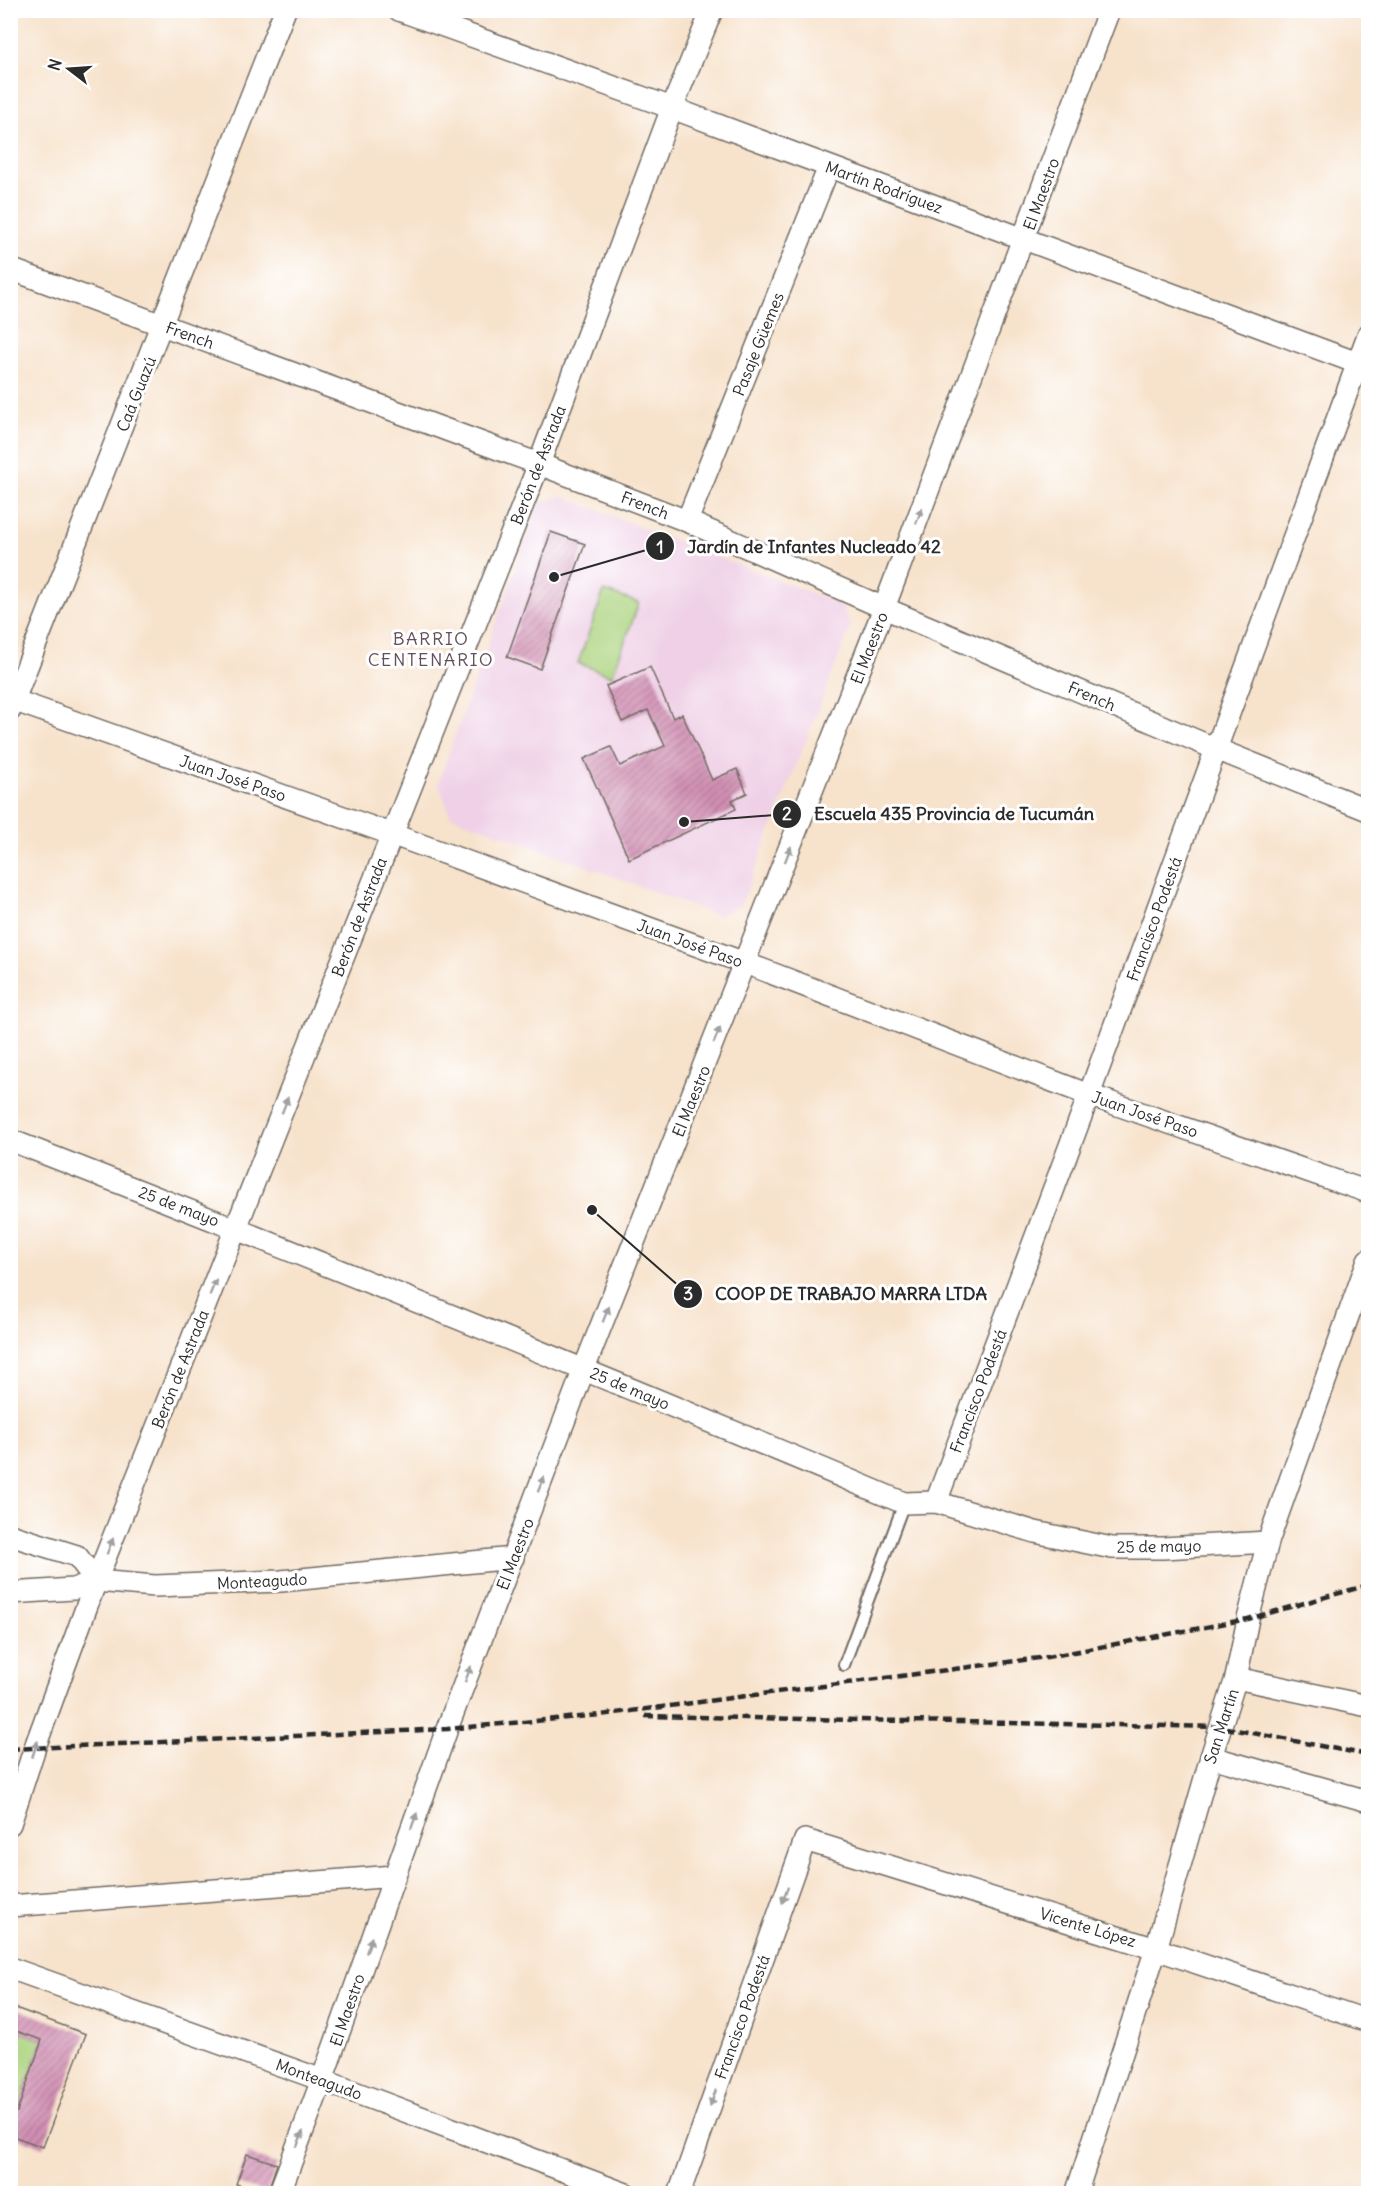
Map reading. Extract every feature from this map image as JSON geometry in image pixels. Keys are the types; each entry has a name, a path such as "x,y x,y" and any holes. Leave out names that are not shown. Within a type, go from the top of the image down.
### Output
{"street":[{"name":"Caá Guazú","path":"12,703 163,325 285,10"},
{"name":"Martín Rodríguez","path":"399,10 672,108 1364,365"},
{"name":"Berón de Astrada","path":"10,1824 96,1581 539,464 672,108 712,10"},
{"name":"El Maestro","path":"279,2193 322,2080 447,1729 584,1369 884,608 1109,10"},
{"name":"Pasaje Güemes","path":"687,521 830,167"},
{"name":"French","path":"10,268 687,521 884,608 1216,749 1368,810"},
{"name":"Francisco Podestá","path":"936,1502 1216,749 1364,365 1368,335"},
{"name":"Juan José Paso","path":"12,703 391,834 745,963 1089,1095 1368,1192"},
{"name":"25 de mayo","path":"10,1140 236,1228 584,1369 904,1503 936,1502 1035,1532 1112,1548 1163,1548 1268,1542"},
{"name":"San Martín","path":"1076,2193 1156,1949 1236,1678 1248,1619 1268,1542 1368,1260"},
{"path":"10,1535 77,1556 96,1581"},
{"name":"Monteagudo","path":"10,1593 73,1589 96,1581 155,1586 281,1581 513,1558"},
{"path":"1236,1678 1368,1706"},
{"path":"1211,1757 1368,1801"},
{"name":"Francisco Podestá","path":"679,2193 805,1840"},
{"name":"Vicente López","path":"805,1840 1156,1949 1368,2021"},
{"path":"10,1906 394,1876"},
{"name":"Monteagudo","path":"10,1968 322,2080 626,2193"}],"lane":[{"path":"844,1665 904,1503"}],"shaded area":[{"path":"561,496 840,604 851,626 741,905 719,916 451,816 438,783 539,503"}],"green space":[{"path":"604,591 639,603 612,676 578,663"},
{"path":"11,2029 42,2040 17,2112 11,2110"}],"building":[{"path":"551,532 585,544 540,669 507,657"},
{"path":"650,667 673,718 682,714 712,780 737,769 747,793 732,800 736,809 629,859 584,759 611,747 620,766 665,746 648,710 622,722 606,686"},
{"path":"10,2006 86,2034 43,2147 10,2135 10,2110 17,2112 42,2040 10,2029"},
{"path":"247,2154 277,2164 267,2193 236,2184"}],"railway":[{"path":"10,1749 447,1729 600,1715 1047,1657 1248,1619 1368,1585"},
{"path":"645,1716 1221,1727 1368,1755"}],"place":[{"name":"Jardín de Infantes Nucleado 42","path":"554,577"},
{"name":"Escuela 435 Provincia de Tucumán","path":"684,822"},
{"name":"COOP DE TRABAJO MARRA LTDA","path":"592,1210"}],"district":[{"name":"BARRIO CENTENARIO","path":"431,648"}]}
